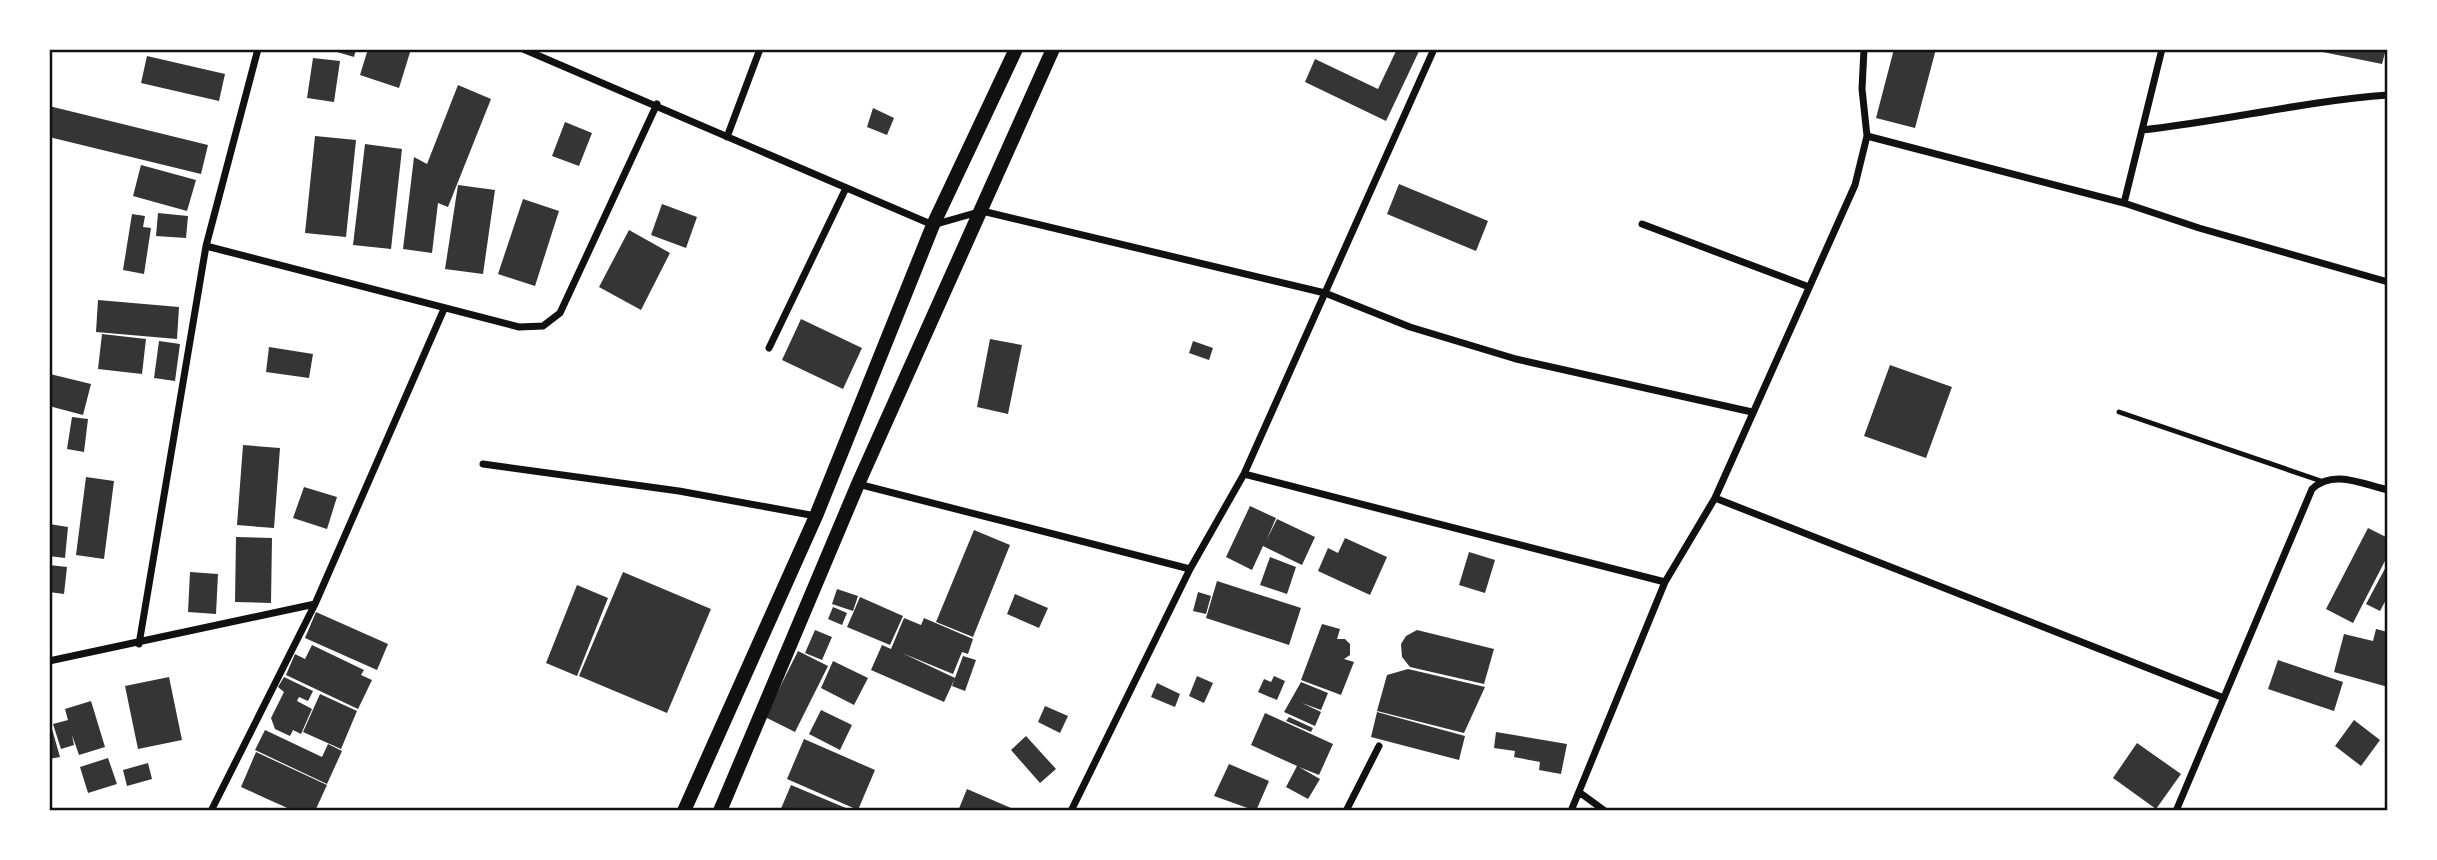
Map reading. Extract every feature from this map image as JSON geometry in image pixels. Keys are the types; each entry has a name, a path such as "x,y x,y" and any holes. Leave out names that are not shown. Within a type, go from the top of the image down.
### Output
{"main road":[{"path":"684,811 816,516 933,225 1016,49"},
{"path":"720,811 858,484 1053,49"}],"street":[{"path":"139,644 206,246 258,49"},
{"path":"523,49 657,104 727,137 933,225 982,211 1325,293 1410,327 1516,359 1752,412"},
{"path":"727,137 760,49"},
{"path":"1072,811 1190,569 1244,474 1434,49"},
{"path":"1571,811 1665,582 1715,498 1855,185 1867,136 1862,89 1864,49"},
{"path":"2124,202 2162,49"},
{"path":"2142,130 2328,100 2388,95"},
{"path":"206,246 519,327 543,326 560,313 657,104"},
{"path":"1867,136 2124,202 2199,228 2388,282"},
{"path":"769,348 846,188"},
{"path":"1642,224 1810,287"},
{"path":"211,811 315,604 444,309"},
{"path":"484,464 679,491 816,516"},
{"path":"1244,474 1665,582"},
{"path":"2176,811 2312,489 2320,481 2335,477 2388,490"},
{"path":"858,484 1190,569"},
{"path":"1715,498 2224,698"},
{"path":"49,661 139,644 315,604"},
{"path":"1346,811 1379,746"},
{"path":"1579,792 1605,811"}],"lane":[{"path":"2119,411 2320,481"}],"building":[{"path":"327,49 356,49 354,57"},
{"path":"368,49 411,49 399,88 360,75"},
{"path":"1397,49 1420,49 1386,121 1305,82 1315,59 1378,89"},
{"path":"1894,49 1936,49 1915,128 1876,118"},
{"path":"2308,49 2386,49 2382,64"},
{"path":"147,56 225,74 219,101 141,83"},
{"path":"313,58 340,61 334,102 307,98"},
{"path":"458,85 491,99 448,207 438,203 432,253 403,249 414,157 427,164"},
{"path":"49,106 208,145 201,174 49,137"},
{"path":"873,108 894,118 887,135 867,127"},
{"path":"565,122 592,133 579,166 552,156"},
{"path":"315,136 356,140 346,237 305,233"},
{"path":"365,144 402,149 391,249 353,245"},
{"path":"141,165 196,180 187,211 133,196"},
{"path":"1399,184 1488,221 1476,251 1387,214"},
{"path":"458,185 495,190 483,274 445,269"},
{"path":"523,199 559,211 535,286 498,274"},
{"path":"662,204 697,217 686,248 651,235"},
{"path":"158,213 188,216 186,238 156,236"},
{"path":"132,214 145,216 143,227 151,228 144,274 123,270"},
{"path":"629,230 670,253 641,310 599,287"},
{"path":"98,300 179,307 177,339 96,332"},
{"path":"801,319 862,348 843,389 782,360"},
{"path":"102,334 146,339 142,374 98,369"},
{"path":"990,339 1022,345 1008,414 977,407"},
{"path":"159,341 180,344 175,381 154,378"},
{"path":"1193,341 1213,348 1209,360 1189,353"},
{"path":"269,347 313,354 309,378 266,372"},
{"path":"1890,365 1952,387 1926,458 1864,436"},
{"path":"50,374 91,384 83,415 49,406"},
{"path":"72,417 88,419 84,452 67,449"},
{"path":"243,445 280,448 274,528 237,525"},
{"path":"86,477 114,481 104,559 76,555"},
{"path":"304,487 337,497 327,529 293,518"},
{"path":"1250,506 1276,518 1267,539 1277,519 1315,537 1302,565 1263,546 1252,570 1226,557"},
{"path":"49,524 68,527 65,558 49,556"},
{"path":"2368,528 2388,538 2388,555 2353,623 2326,609"},
{"path":"974,530 1010,545 973,637 936,622"},
{"path":"236,537 272,538 271,603 235,602"},
{"path":"1345,538 1387,557 1370,595 1318,571 1328,548 1338,553"},
{"path":"1469,552 1495,560 1485,593 1459,585"},
{"path":"1270,557 1296,567 1287,594 1260,585"},
{"path":"2388,563 2388,596 2380,611 2366,604"},
{"path":"49,565 67,567 64,594 49,592"},
{"path":"190,572 218,574 216,614 188,612"},
{"path":"623,572 711,609 667,713 579,676"},
{"path":"1217,581 1301,608 1289,645 1206,618"},
{"path":"577,585 608,598 577,676 546,663"},
{"path":"837,589 858,596 853,611 832,604"},
{"path":"1198,592 1211,596 1206,614 1193,611"},
{"path":"1015,594 1048,608 1039,628 1007,614"},
{"path":"860,597 903,616 890,645 847,627"},
{"path":"833,607 847,613 842,625 828,619"},
{"path":"316,612 388,644 377,670 305,638"},
{"path":"904,618 921,625 924,618 973,639 968,654 962,652 953,674 902,653 955,678 944,702 871,670 882,645 891,649"},
{"path":"1322,624 1340,629 1337,639 1345,639 1350,644 1350,655 1344,659 1354,662 1341,695 1301,680"},
{"path":"2376,629 2388,632 2388,687 2334,672 2344,634 2373,641"},
{"path":"815,630 832,637 822,660 805,653"},
{"path":"1417,630 1494,649 1484,684 1410,667 1402,657 1401,644 1406,636"},
{"path":"312,645 364,670 361,675 372,680 358,709 286,675 295,654 305,659"},
{"path":"798,651 828,666 795,732 765,717"},
{"path":"963,656 976,660 965,691 952,686"},
{"path":"2278,660 2343,682 2334,711 2268,689"},
{"path":"833,661 868,678 854,705 821,688"},
{"path":"1408,669 1485,687 1464,733 1377,711 1387,675"},
{"path":"1197,676 1213,683 1204,703 1189,696"},
{"path":"1274,676 1285,681 1277,700 1258,692 1264,679 1271,682"},
{"path":"169,677 182,740 138,749 125,686"},
{"path":"284,677 313,691 308,701 299,697 297,701 312,709 301,734 293,730 290,736 275,729 271,718 284,692 278,687"},
{"path":"1301,682 1328,693 1321,710 1302,703 1321,712 1315,726 1284,712"},
{"path":"1157,683 1180,694 1175,707 1151,697"},
{"path":"320,694 357,711 341,749 303,732"},
{"path":"91,701 105,747 79,755 72,735 74,745 61,749 53,724 68,720 65,709"},
{"path":"1045,706 1068,716 1060,733 1038,722"},
{"path":"821,710 852,725 840,750 809,734"},
{"path":"1377,712 1465,736 1459,760 1371,737"},
{"path":"1265,713 1333,744 1319,775 1299,767 1320,779 1308,799 1286,787 1297,766 1251,745"},
{"path":"1289,717 1313,728 1311,732 1286,721"},
{"path":"2354,720 2380,740 2361,766 2335,746"},
{"path":"52,729 60,757 49,759 49,731"},
{"path":"265,730 322,757 328,744 342,751 327,784 255,750"},
{"path":"1496,732 1567,744 1561,774 1539,770 1540,762 1514,757 1515,751 1494,748"},
{"path":"1026,736 1056,769 1040,783 1011,750"},
{"path":"804,739 875,770 858,810 787,779"},
{"path":"2137,743 2181,774 2156,809 2113,778"},
{"path":"256,752 327,785 315,811 294,811 241,787"},
{"path":"108,758 117,784 88,793 80,767"},
{"path":"148,763 152,779 127,786 123,770"},
{"path":"1229,764 1269,781 1256,811 1214,796"},
{"path":"791,785 853,811 780,811"},
{"path":"967,789 1011,808 1010,811 958,811"}]}
